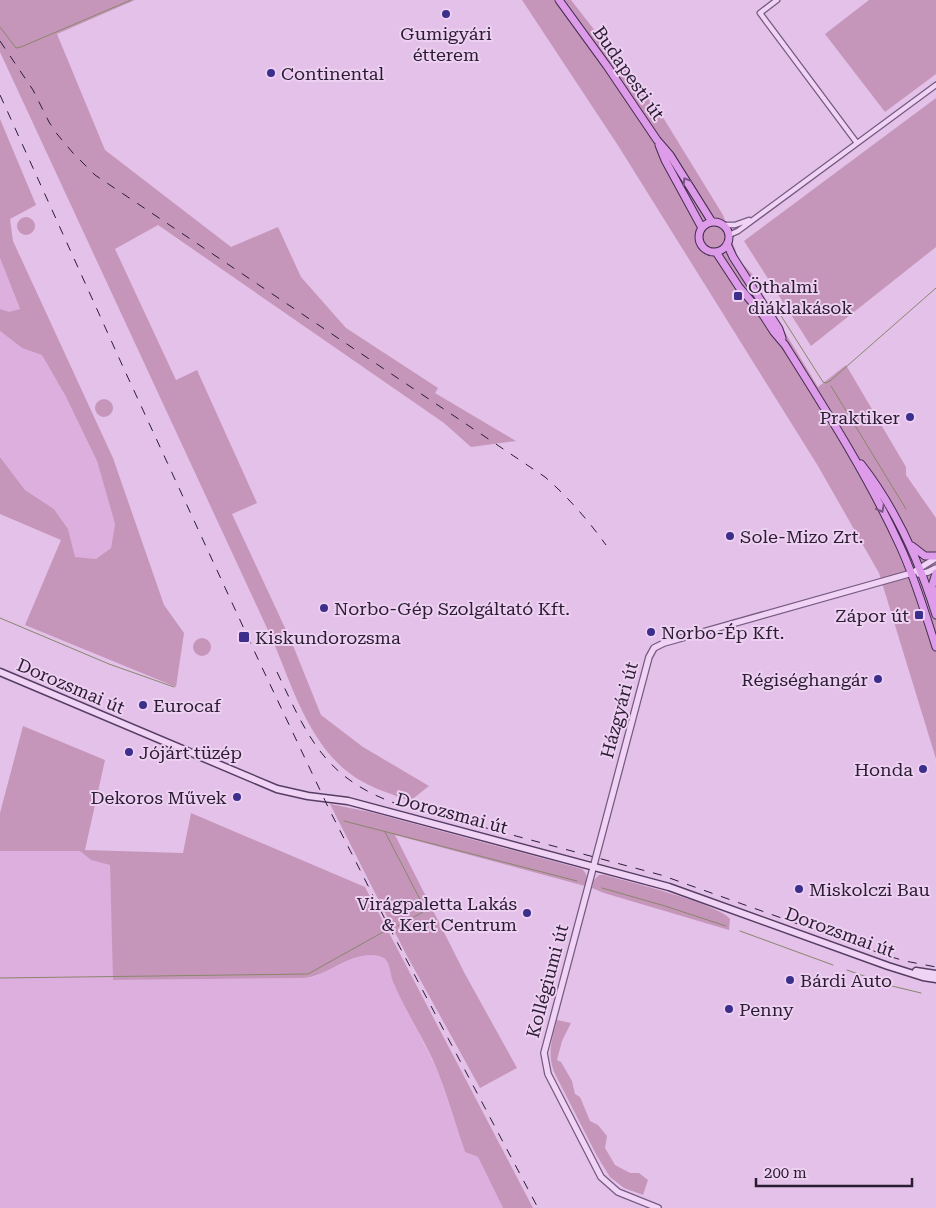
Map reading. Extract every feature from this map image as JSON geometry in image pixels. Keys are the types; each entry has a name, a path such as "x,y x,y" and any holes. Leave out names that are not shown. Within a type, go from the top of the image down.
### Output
{"main road":[{"name":"Budapesti út","path":"559,0 670,155 712,222"},
{"name":"Budapesti út","path":"658,140 665,160 702,228 699,233 701,244 710,252 716,252 739,287 764,315 774,332 785,345 850,450 900,545 912,574 936,647"},
{"path":"702,228 712,222 723,225 728,235 727,244 716,252"},
{"name":"Budapesti út","path":"727,244 733,257 779,329 785,345"},
{"name":"Budapesti út","path":"850,450 879,487 911,546 936,614"},
{"path":"911,546 925,556 936,557"},
{"path":"936,573 932,586 936,614"},
{"name":"Dorozsmai út","path":"0,672 277,789 308,796 348,801 594,866 686,893 902,970 936,979"},
{"name":"Dorozsmai út","path":"902,970 936,974"}],"street":[{"path":"777,0 760,13 857,143"},
{"path":"728,235 738,231 936,85"},
{"path":"723,225 735,225 755,218"},
{"path":"921,571 936,557"},
{"path":"912,574 936,568"},
{"name":"Házgyári út","path":"594,866 649,657 654,648 664,643 912,574"},
{"name":"Kollégiumi út","path":"594,866 545,1046 546,1067 601,1177 618,1192 658,1208"}],"shaded area":[{"path":"0,0 135,0 57,34 105,150 231,247 278,227 301,277 346,328 438,388 435,393 516,441 471,447 444,423 158,225 115,249 176,380 197,370 257,503 232,514 292,643 321,715 363,747 429,786 410,801 368,785 345,770 330,755 307,720 273,641 0,52"},
{"path":"522,0 571,0 664,119 723,215 739,260 753,275 766,301 818,387 846,365 906,467 906,475 936,518 936,759 879,573 818,466 619,147"},
{"path":"869,0 936,0 936,74 885,112 825,34"},
{"path":"936,98 936,247 811,346 744,241"},
{"path":"0,119 36,205 10,219 13,241 113,458 164,605 184,633 176,687 25,625 61,540 0,514 0,457 25,490 54,509 68,529 75,557 96,559 111,548 115,524 97,461 65,395 42,355 22,348 0,331 0,309 9,312 20,309 0,258"},
{"path":"22,217 30,217 35,222 33,233 22,235 17,230 17,222"},
{"path":"0,258 20,310 9,313 0,309"},
{"path":"0,331 22,348 42,354 65,395 97,461 115,524 111,548 96,559 74,558 68,529 54,509 25,490 0,457"},
{"path":"100,399 108,399 113,404 111,415 100,417 95,412 95,404"},
{"path":"202,638 210,643 211,647 206,655 202,656 194,651 193,647 198,639"},
{"path":"23,726 105,760 85,850 183,853 191,813 365,887 533,1208 503,1208 478,1157 465,1152 438,1072 392,980 388,964 383,958 369,955 359,957 323,973 304,978 113,980 110,865 91,860 80,851 0,851 0,813"},
{"path":"330,804 370,812 582,869 585,873 587,879 585,886 395,835 465,974 517,1068 480,1088 406,954"},
{"path":"0,851 81,851 91,860 110,864 114,980 304,978 314,977 366,954 381,956 389,963 393,982 438,1072 465,1152 478,1157 503,1208 0,1208"},
{"path":"599,875 651,888 709,907 730,919 729,930 592,888 594,880"},
{"path":"557,1020 571,1023 562,1041 557,1060 561,1062 572,1081 575,1094 580,1097 590,1121 598,1125 607,1136 605,1148 615,1165 630,1173 639,1173 648,1180 643,1195 624,1188 610,1177 597,1156 554,1072 551,1052"}],"waterway":[{"path":"0,27 16,48 21,47 131,0"},
{"path":"778,311 823,382 826,383 936,288"},
{"path":"831,386 906,509"},
{"path":"0,618 109,664 174,687"},
{"path":"344,821 577,881"},
{"path":"385,832 424,907 423,912 397,926"},
{"path":"602,888 726,926"},
{"path":"0,978 308,974 385,931"},
{"path":"740,931 833,965"},
{"path":"847,970 892,986 921,993"}],"railway":[{"path":"0,41 33,90 57,134 95,175 545,477 577,509 606,545"},
{"path":"0,95 124,369 329,809 387,923 538,1208"},
{"path":"277,672 309,735 321,753 352,782 372,794 397,804 661,875 885,955 936,967"}],"place":[{"name":"Gumigyári étterem","path":"446,14"},
{"name":"Continental","path":"271,73"},
{"name":"Öthalmi diáklakások","path":"738,296"},
{"name":"Praktiker","path":"910,417"},
{"name":"Sole-Mizo Zrt.","path":"730,536"},
{"name":"Norbo-Gép Szolgáltató Kft.","path":"324,608"},
{"name":"Zápor út","path":"919,615"},
{"name":"Norbo-Ép Kft.","path":"651,632"},
{"name":"Kiskundorozsma","path":"244,637"},
{"name":"Régiséghangár","path":"878,679"},
{"name":"Eurocaf","path":"143,705"},
{"name":"Jójárt tüzép","path":"129,752"},
{"name":"Honda","path":"923,769"},
{"name":"Dekoros Művek","path":"237,797"},
{"name":"Miskolczi Bau","path":"799,889"},
{"name":"Virágpaletta Lakás & Kert Centrum","path":"527,913"},
{"name":"Bárdi Auto","path":"790,980"},
{"name":"Penny","path":"729,1009"}]}
